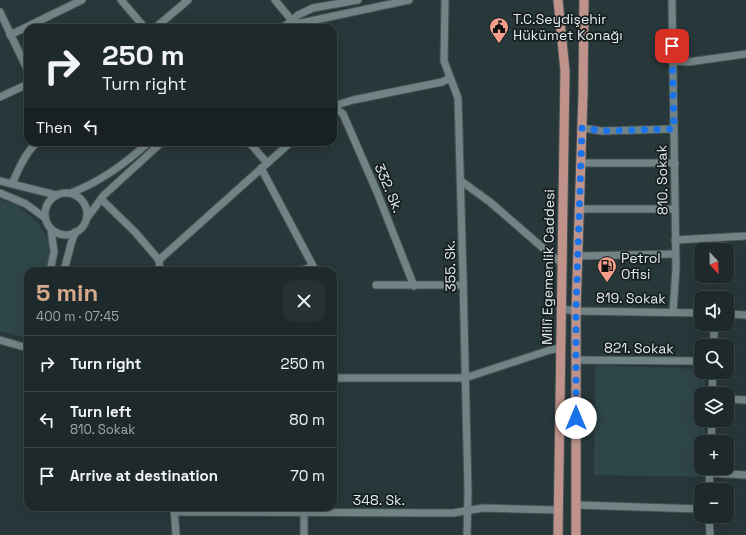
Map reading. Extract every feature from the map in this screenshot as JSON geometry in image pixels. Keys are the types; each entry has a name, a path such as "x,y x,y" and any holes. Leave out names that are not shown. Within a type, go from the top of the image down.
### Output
{"main road":[{"name":"Millî Egemenlik Caddesi","path":"558,0 565,71 558,535"},
{"name":"Millî Egemenlik Caddesi","path":"576,535 576,311 580,209 584,0"}],"street":[{"path":"33,24 82,0"},
{"path":"121,0 142,24"},
{"path":"160,24 188,0"},
{"path":"275,0 291,22 301,23 409,0"},
{"path":"291,22 298,14 324,3 358,0"},
{"name":"355. Sk.","path":"445,0 444,61 458,98 468,492 467,535"},
{"name":"810. Sokak","path":"672,0 675,163 675,254 673,312"},
{"path":"0,12 24,64"},
{"path":"10,35 24,28"},
{"path":"672,61 688,62 746,54"},
{"path":"337,105 353,100 442,82 450,78"},
{"path":"0,97 24,86"},
{"name":"332. Sk.","path":"337,109 343,114 377,192 411,275 414,286"},
{"path":"582,128 602,131 674,129"},
{"path":"12,184 21,163 32,146"},
{"path":"45,218 46,206 56,195 71,193 98,182 144,146"},
{"path":"51,229 62,234 75,232 82,227 104,195 158,146"},
{"path":"252,146 267,163"},
{"path":"159,260 286,146"},
{"path":"581,163 675,163"},
{"path":"261,168 313,266 310,267"},
{"path":"0,181 56,195"},
{"path":"461,181 490,202 551,256 562,263"},
{"path":"0,193 26,204 45,218 51,229 54,252 51,267"},
{"path":"71,193 84,203 86,220"},
{"path":"101,199 135,232 159,260 160,267"},
{"path":"580,209 675,209"},
{"path":"65,267 75,232"},
{"path":"675,240 746,236"},
{"path":"578,256 675,254"},
{"path":"376,285 463,285"},
{"name":"819. Sokak","path":"562,309 576,311 694,313"},
{"path":"734,314 746,315"},
{"path":"0,340 24,347"},
{"path":"337,378 465,378 550,350 561,348"},
{"name":"821. Sokak","path":"576,360 694,361"},
{"path":"734,399 746,400"},
{"path":"734,473 746,475"},
{"path":"576,505 694,509"},
{"name":"348. Sk.","path":"337,511 453,513 483,508 558,510"},
{"path":"174,511 176,535"},
{"path":"304,511 304,535"},
{"path":"709,523 710,535"}],"shaded area":[{"path":"0,200 17,205 37,222 49,240 49,261 48,267 24,267 24,336 22,337 0,331"},
{"path":"595,365 694,369 694,379 705,379 705,387 694,387 694,427 705,427 705,435 694,435 694,475 705,475 705,477 594,475"}],"place":[{"name":"T.C.Seydişehir Hükümet Konağı","path":"499,44"},
{"name":"Petrol Ofisi","path":"607,283"}],"route":[{"path":"576,418 576,311 582,128 602,131 674,129 672,46"}]}
